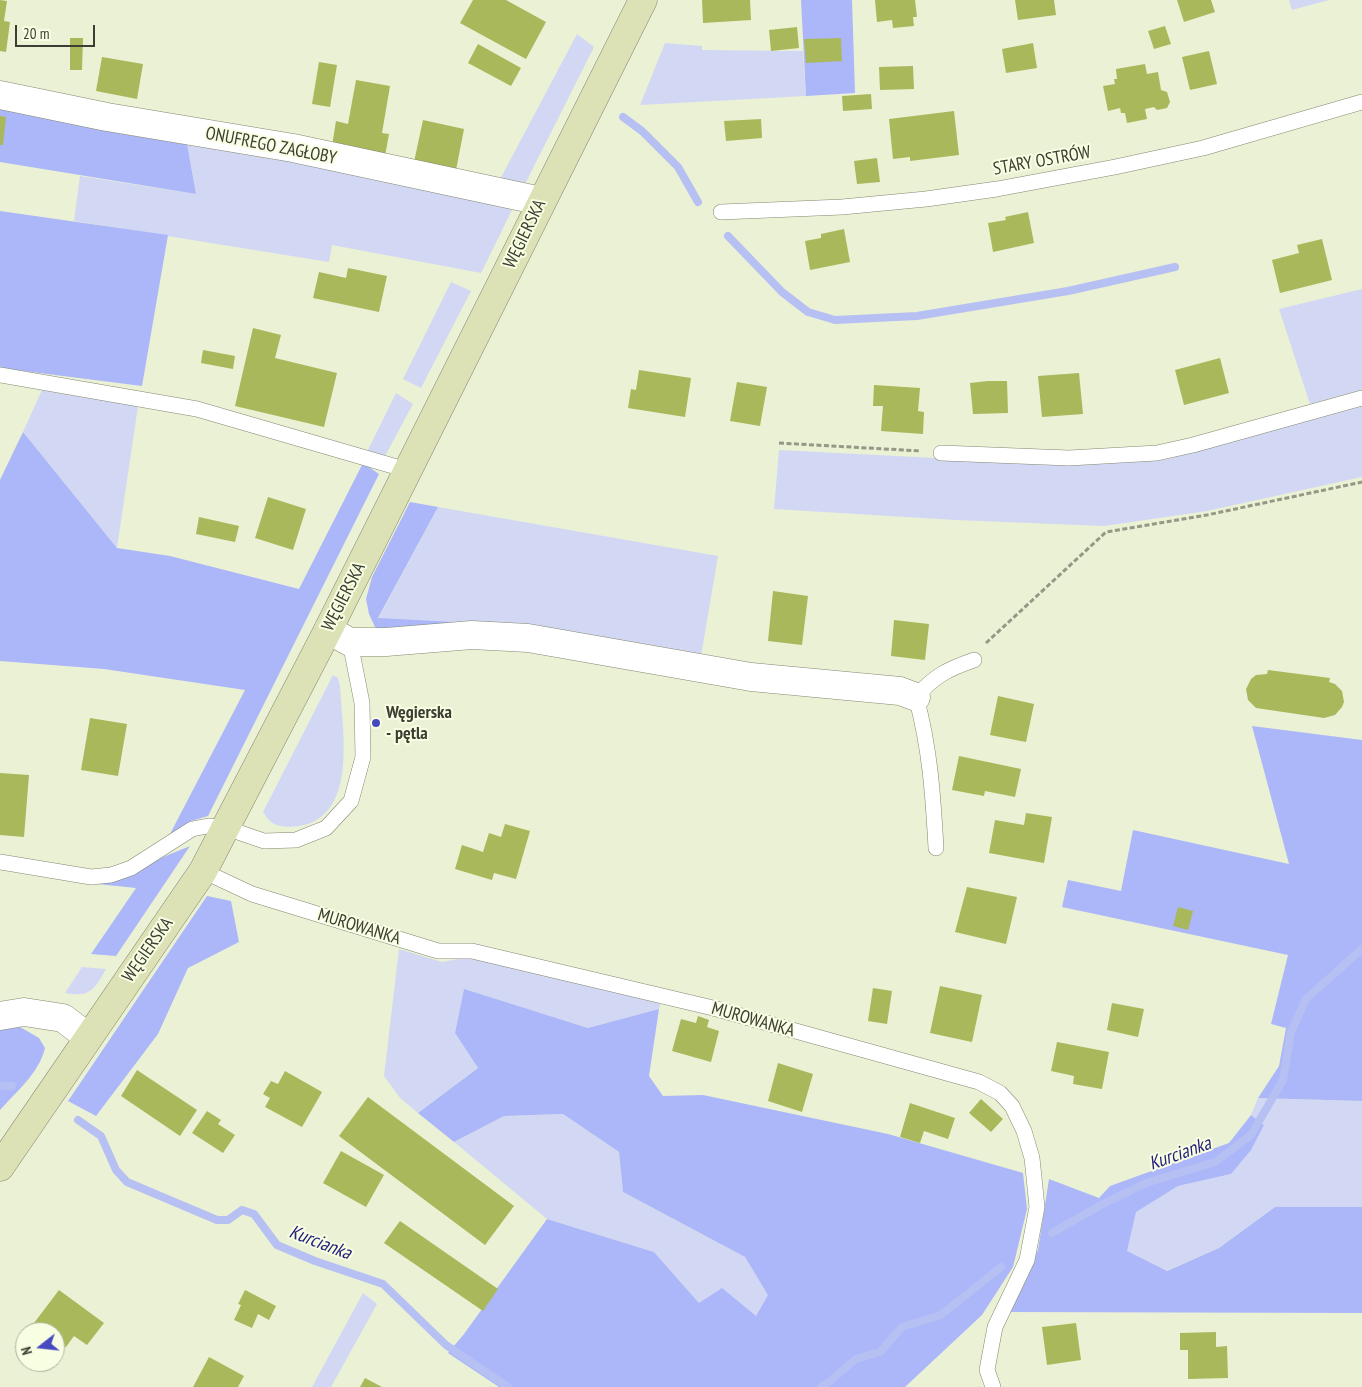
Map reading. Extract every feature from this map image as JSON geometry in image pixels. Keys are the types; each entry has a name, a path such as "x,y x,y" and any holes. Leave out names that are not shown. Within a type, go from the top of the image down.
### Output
{"main road":[{"name":"WĘGIERSKA","path":"0,1167 203,871 226,828 339,636 407,470 643,0"}],"street":[{"name":"ONUFREGO ZAGŁOBY","path":"0,95 107,117 293,148 541,201"},
{"path":"339,636 386,642 472,635 528,638 751,677 900,690 916,697"},
{"path":"0,1016 24,1012 63,1018 88,1037"}],"lane":[{"name":"STARY OSTRÓW","path":"721,212 842,207 926,199 997,189 1203,148 1362,102"},
{"path":"0,375 197,409 407,470"},
{"path":"941,453 1069,458 1157,453 1193,445 1362,398"},
{"path":"0,862 91,877 111,876 131,868 192,829 208,826 226,828 264,841 296,840 326,828 351,802 363,756 362,703 339,636"},
{"path":"936,848 930,761 916,697 928,682 943,672 974,660"},
{"name":"MUROWANKA","path":"203,871 252,894 438,951 472,951 713,1008 979,1082 1000,1093 1012,1106 1024,1131 1032,1158 1036,1207 1027,1260 995,1326 987,1370 993,1387"}],"path":[{"path":"779,442 941,453"},
{"path":"974,660 989,639 1106,532 1207,515 1362,482"}],"shaded area":[{"path":"801,0 852,0 855,93 806,96"},
{"path":"1289,0 1329,0 1292,10"},
{"path":"577,34 594,47 521,192 497,185"},
{"path":"665,43 702,46 702,50 803,51 806,96 640,105"},
{"path":"0,106 186,138 196,194 0,162"},
{"path":"186,138 489,199 512,210 481,273 332,245 329,262 74,221 80,176 196,194"},
{"path":"0,211 168,235 142,386 0,368"},
{"path":"451,282 471,291 421,388 403,379"},
{"path":"1362,289 1362,390 1310,404 1279,309"},
{"path":"42,390 138,406 117,548 23,432"},
{"path":"396,393 413,404 385,456 366,454"},
{"path":"1362,405 1362,477 1207,511 1104,526 955,520 774,509 779,450 1085,464 1164,460"},
{"path":"23,432 117,548 170,556 299,589 363,463 379,474 208,816 191,821 170,834 245,690 104,669 0,661 0,480"},
{"path":"410,502 438,507 378,618 473,623 388,633 375,627 369,614 366,599 372,577"},
{"path":"438,507 718,556 700,662 522,626 378,619"},
{"path":"333,675 338,678 340,686 343,724 343,768 339,789 331,806 318,819 299,826 276,825 263,812"},
{"path":"1252,726 1362,740 1362,1101 1258,1098 1279,1066 1286,1028 1271,1024 1288,955 1062,907 1068,880 1121,891 1133,830 1289,864"},
{"path":"190,846 116,956 91,954 136,888 97,884 132,875 156,860"},
{"path":"207,896 231,901 239,942 188,968 158,1034 96,1116 68,1101"},
{"path":"399,949 442,962 469,957 661,1000 659,1009 588,1028 464,990 455,1033 478,1068 418,1113 400,1098 384,1076"},
{"path":"82,967 106,969 95,987 86,993 65,993"},
{"path":"464,989 588,1028 659,1009 649,1076 663,1096 703,1095 888,1134 1023,1173 1027,1209 1013,1267 982,1315 905,1387 499,1387 448,1353 464,1334 547,1219 654,1252 699,1303 722,1288 756,1316 768,1295 745,1257 623,1192 619,1152 563,1114 504,1116 454,1142 418,1113 478,1068 455,1033"},
{"path":"20,1027 39,1038 45,1048 33,1074 0,1110 0,1030"},
{"path":"1258,1098 1362,1101 1362,1207 1275,1207 1219,1248 1166,1271 1126,1251 1135,1212 1178,1186 1231,1174 1264,1125 1251,1115"},
{"path":"563,1114 619,1152 623,1192 745,1257 769,1295 756,1316 699,1303 654,1252 547,1219 454,1142 504,1116"},
{"path":"1251,1115 1264,1125 1251,1150 1231,1174 1178,1186 1136,1212 1127,1251 1167,1271 1219,1248 1275,1207 1362,1207 1362,1313 1007,1312 1038,1250 1049,1179 1099,1198 1110,1186 1229,1143"},
{"path":"363,1293 377,1304 331,1387 312,1387"}],"building":[{"path":"0,0 7,1 4,21 10,22 6,52 0,51"},
{"path":"473,0 506,0 546,22 526,59 460,23"},
{"path":"702,0 750,0 751,20 703,23"},
{"path":"875,0 915,0 917,17 913,17 914,26 893,28 892,20 877,22"},
{"path":"1015,0 1054,0 1056,15 1018,20"},
{"path":"1177,0 1211,0 1215,12 1184,22"},
{"path":"1165,26 1171,44 1154,49 1148,31"},
{"path":"797,27 799,48 771,51 769,30"},
{"path":"70,38 83,38 82,70 70,70"},
{"path":"841,38 842,61 806,63 804,39"},
{"path":"1033,43 1037,68 1006,73 1002,49"},
{"path":"478,44 521,68 511,86 468,63"},
{"path":"1209,51 1217,84 1190,90 1182,57"},
{"path":"102,57 143,64 137,99 96,91"},
{"path":"319,62 337,65 330,107 312,104"},
{"path":"1145,64 1147,74 1158,72 1161,90 1167,92 1170,102 1167,108 1157,110 1154,107 1145,109 1147,119 1127,123 1125,113 1121,113 1120,108 1108,111 1103,86 1115,84 1114,79 1117,79 1116,69"},
{"path":"913,66 914,89 880,90 879,67"},
{"path":"356,80 390,86 382,133 389,134 385,156 332,146 336,121 348,124"},
{"path":"871,94 872,109 843,111 842,96"},
{"path":"954,111 959,155 910,161 910,157 893,159 889,119"},
{"path":"0,116 6,117 3,145 0,145"},
{"path":"761,119 762,138 726,141 724,121"},
{"path":"423,120 464,129 456,170 414,162"},
{"path":"877,158 880,182 857,184 854,161"},
{"path":"1028,212 1034,243 993,252 988,223 1006,220 1005,217"},
{"path":"844,229 850,262 810,270 805,241 821,238 821,234"},
{"path":"1322,239 1332,280 1280,293 1272,260 1299,253 1297,245"},
{"path":"348,268 387,276 379,312 313,298 319,272 346,278"},
{"path":"253,328 281,335 275,358 337,373 324,427 235,406"},
{"path":"203,350 235,356 233,369 201,363"},
{"path":"1220,358 1229,393 1184,405 1175,370"},
{"path":"639,370 691,378 685,417 628,408 631,389 636,390"},
{"path":"1079,373 1083,414 1042,417 1038,376"},
{"path":"1007,381 1008,413 973,414 970,383"},
{"path":"737,382 767,387 760,426 730,421"},
{"path":"874,385 920,388 918,411 924,412 923,434 881,431 883,406 873,406"},
{"path":"268,497 306,509 293,550 255,538"},
{"path":"199,517 239,526 235,542 196,534"},
{"path":"773,591 808,596 802,645 768,641"},
{"path":"894,620 929,624 925,660 891,656"},
{"path":"1268,670 1330,678 1329,682 1335,684 1342,691 1344,702 1342,707 1335,715 1324,718 1256,708 1248,700 1246,689 1251,679 1256,675 1267,674"},
{"path":"998,696 1034,704 1026,742 990,735"},
{"path":"90,718 127,724 118,776 81,770"},
{"path":"959,756 1021,769 1015,797 985,791 984,796 952,790"},
{"path":"0,773 29,775 24,837 0,835"},
{"path":"1026,813 1052,817 1044,863 989,853 995,820 1024,825"},
{"path":"505,824 530,831 516,879 494,873 492,880 455,869 462,845 483,852 489,833 501,837"},
{"path":"967,887 1017,897 1006,944 955,932"},
{"path":"1178,907 1193,911 1188,930 1173,926"},
{"path":"940,986 982,995 972,1042 930,1033"},
{"path":"873,988 892,991 887,1024 868,1021"},
{"path":"1112,1003 1144,1009 1138,1037 1107,1030"},
{"path":"698,1016 709,1020 707,1027 719,1031 711,1062 672,1051 681,1019 696,1023"},
{"path":"1057,1042 1109,1052 1102,1089 1073,1084 1074,1076 1051,1071"},
{"path":"778,1063 813,1074 802,1112 768,1101"},
{"path":"137,1070 197,1110 180,1136 121,1096"},
{"path":"285,1071 322,1092 302,1127 265,1107 270,1098 263,1094 271,1081 278,1084"},
{"path":"368,1097 514,1206 485,1245 339,1136"},
{"path":"981,1099 1003,1119 991,1132 969,1113"},
{"path":"910,1103 955,1118 948,1139 924,1131 920,1143 900,1137"},
{"path":"207,1111 221,1120 218,1124 235,1135 223,1153 192,1133"},
{"path":"341,1151 384,1175 366,1207 323,1183"},
{"path":"400,1221 498,1289 483,1311 384,1243"},
{"path":"59,1290 104,1323 87,1345 74,1336 66,1347 65,1322 35,1322"},
{"path":"245,1290 276,1306 269,1320 258,1314 252,1328 234,1320 241,1305 238,1304"},
{"path":"1076,1323 1081,1360 1047,1365 1042,1327"},
{"path":"1216,1332 1216,1347 1227,1346 1228,1378 1188,1379 1188,1350 1180,1350 1180,1333"},
{"path":"209,1357 244,1376 238,1387 193,1387"},
{"path":"365,1378 382,1387 360,1387"}],"waterway":[{"path":"623,117 642,131 678,167 698,202"},
{"path":"728,236 782,292 808,312 835,320 917,316 1068,291 1175,267"},
{"name":"Kurcianka","path":"1052,1233 1101,1205 1146,1183 1215,1162 1251,1135 1283,1080 1291,1032 1306,999 1362,949"},
{"name":"Kurcianka","path":"0,1086 12,1086"},
{"name":"Kurcianka","path":"78,1120 101,1136 116,1170 127,1182 217,1220 228,1220 242,1210 254,1214 277,1245 315,1261 383,1284 446,1345 508,1387"},
{"name":"Kurcianka","path":"821,1387 856,1359 880,1352 902,1327 941,1315 1001,1267"}],"place":[{"name":"Węgierska - pętla","path":"376,723"}]}
